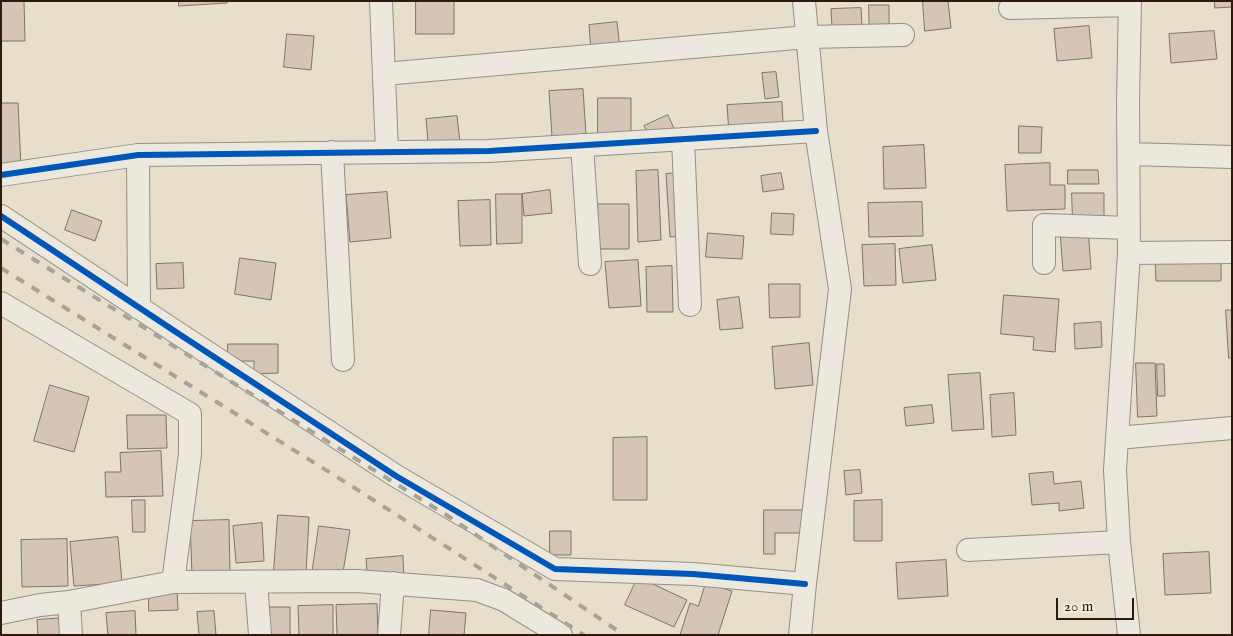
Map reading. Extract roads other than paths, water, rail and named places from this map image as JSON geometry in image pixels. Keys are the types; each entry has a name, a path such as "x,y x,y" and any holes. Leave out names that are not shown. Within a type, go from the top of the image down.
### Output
{"street":[{"path":"381,1 387,152"},
{"path":"800,635 840,289 816,132 804,1"},
{"path":"1010,8 1130,3 1128,101 1129,253 1115,470 1119,542 1129,635"},
{"path":"384,74 807,37 903,35"},
{"path":"1,175 138,155 489,151 816,132"},
{"path":"683,139 690,305"},
{"path":"582,145 590,264"},
{"path":"332,152 342,360"},
{"path":"1129,154 1232,157"},
{"path":"138,155 139,308"},
{"path":"1,216 396,476 555,569 693,574 805,584"},
{"path":"1044,263 1044,226 1129,228"},
{"path":"1129,253 1232,252"},
{"path":"1,303 190,414 190,454 173,582"},
{"path":"1117,438 1232,428"},
{"path":"968,550 1119,542"},
{"path":"1,613 173,582 357,581 477,590 504,600 560,634"},
{"path":"256,582 260,635"},
{"path":"389,635 393,583"},
{"path":"69,602 71,635"}],"railway":[{"path":"1,239 448,516 624,635"},
{"path":"1,268 350,485 584,635"}]}
